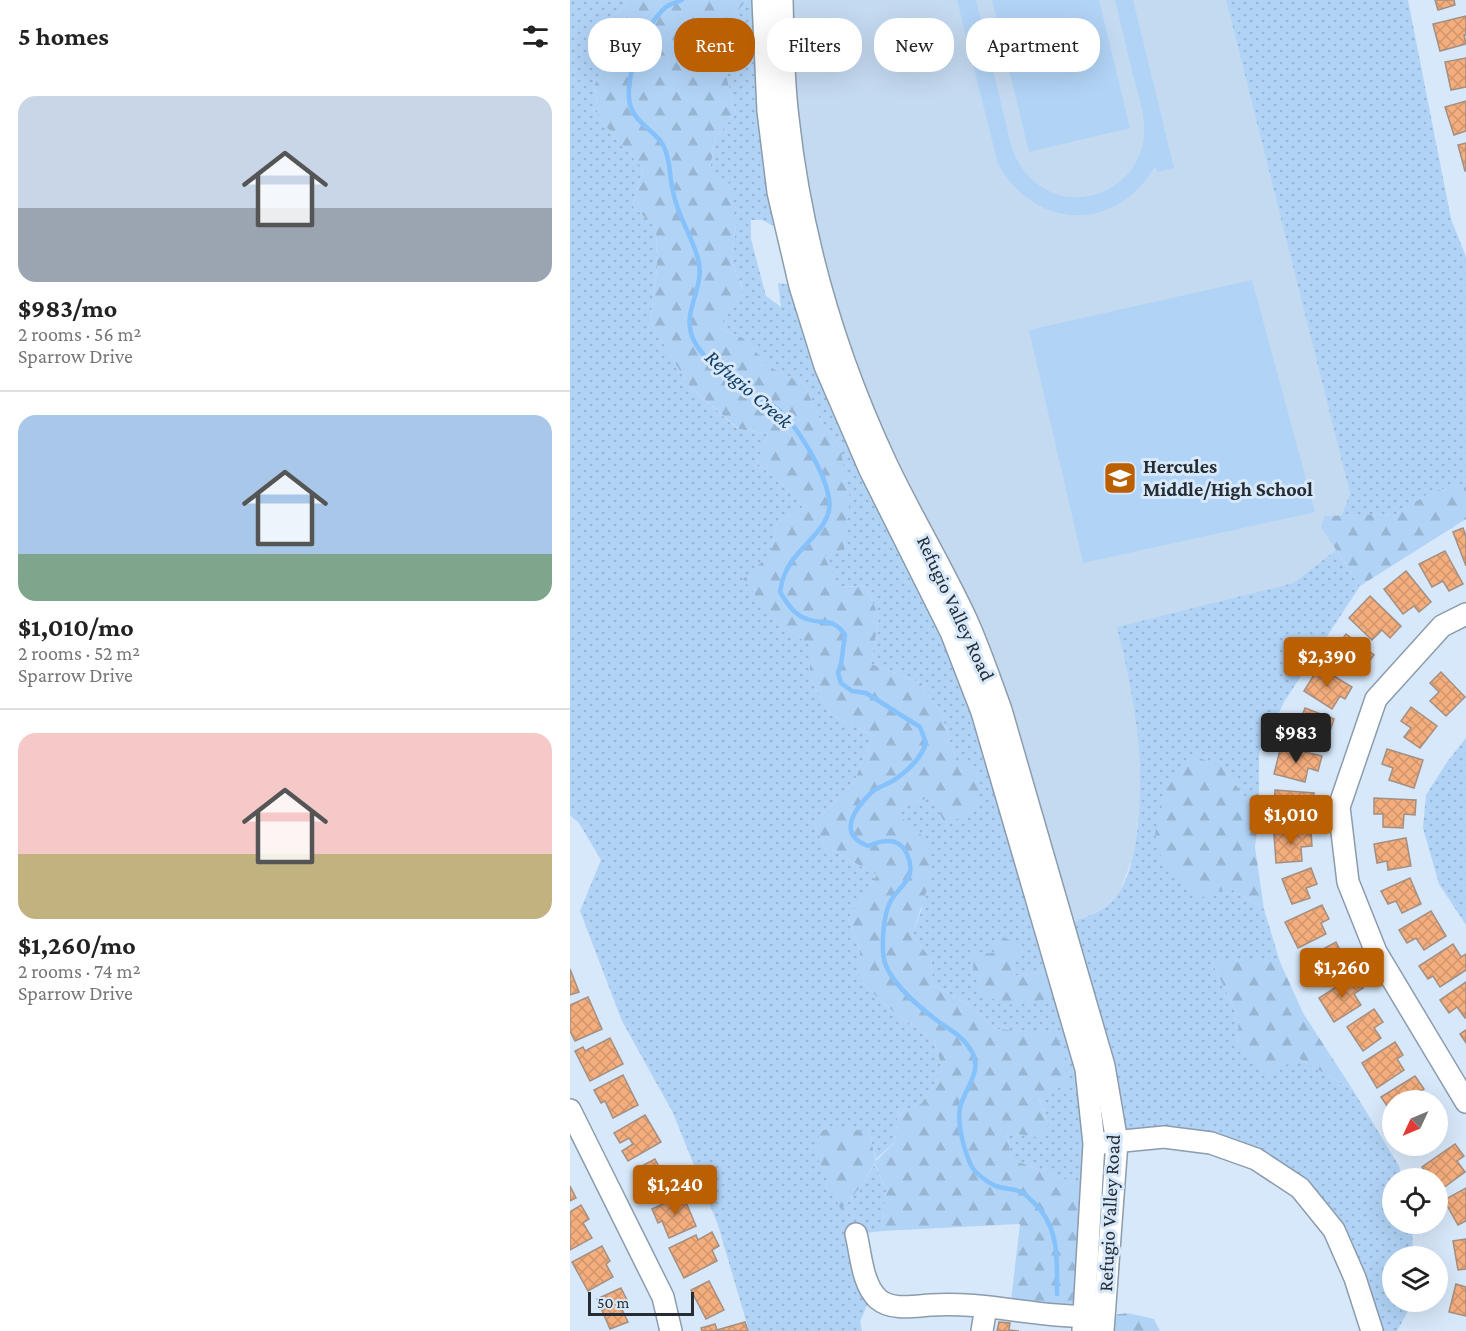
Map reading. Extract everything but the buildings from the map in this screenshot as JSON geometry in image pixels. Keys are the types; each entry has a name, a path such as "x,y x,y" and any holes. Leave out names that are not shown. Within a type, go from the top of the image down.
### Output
{"street":[{"name":"Refugio Valley Road","path":"763,0 768,111 777,181 800,286 825,366 870,470 951,632 982,712 1086,1069 1094,1144 1093,1324"},
{"name":"Refugio Valley Road","path":"782,0 789,127 803,216 820,285 842,355 877,441 967,621 985,665 1001,710 1104,1066 1117,1142 1093,1324"},
{"path":"1466,614 1442,626 1377,699 1339,807 1348,882 1376,952 1466,1102"},
{"path":"570,1110 663,1297 671,1331"},
{"path":"1094,1144 1164,1137 1211,1143 1256,1159 1300,1188 1334,1230 1355,1278 1372,1331"},
{"path":"856,1234 868,1285 882,1301 903,1306 968,1303 1093,1324"},
{"path":"982,1331 986,1307"}],"shaded area":[{"name":"Hercules Middle/High School","path":"782,0 1226,0 1350,494 1341,516 1336,550 1293,583 1118,627 1138,722 1141,763 1141,794 1134,854 1119,893 1109,904 1090,916 1063,926 820,285 792,72 862,72 862,18 784,18"}],"green space":[{"path":"570,0 628,0 622,10 608,18 588,18 588,72 602,72 595,84 598,117 643,169 633,206 656,228 657,269 650,322 690,387 738,429 768,434 757,463 806,505 777,523 771,554 774,620 810,645 810,679 832,715 873,736 854,782 814,823 824,846 877,875 848,919 860,949 860,981 896,1014 934,1040 942,1068 937,1081 921,1104 898,1114 895,1142 876,1159 869,1132 842,1209 862,1185 875,1164 886,1190 882,1231 857,1234 872,1292 860,1322 862,1331 749,1331 718,1225 673,1113 622,1021 580,911 601,860 579,823 570,815"},
{"path":"628,0 747,0 733,16 734,18 674,18 674,72 725,72 736,113 715,139 710,169 731,185 736,226 731,261 743,290 719,328 743,338 770,367 804,384 821,422 840,447 850,498 844,549 824,556 839,587 865,586 879,616 871,664 921,683 941,713 956,760 980,768 979,804 947,826 930,797 894,811 927,840 932,875 912,935 931,959 933,985 966,1003 996,1029 1056,1034 1064,1049 1067,1084 1039,1098 1048,1125 1041,1138 1007,1132 1011,1159 1091,1189 1083,1317 1010,1309 1020,1224 882,1231 886,1190 875,1163 862,1185 841,1210 815,1152 820,1131 838,1127 869,1132 876,1161 895,1142 898,1114 921,1104 937,1081 942,1068 934,1040 896,1014 860,981 860,949 848,919 877,875 824,846 814,823 854,782 873,736 832,715 810,679 810,645 774,620 743,579 771,554 777,523 806,505 757,463 768,434 739,429 690,387 650,322 657,269 656,228 633,206 643,169 598,117 595,84 602,72 662,72 662,18 608,18 622,10"},
{"path":"747,0 763,0 767,72 770,72 784,219 774,226 762,220 751,220 751,239 766,296 781,307 778,283 800,286 951,632 1058,971 1013,976 993,953 973,973 1065,996 1086,1069 1091,1189 1011,1159 1007,1132 1048,1125 1039,1097 1057,1035 996,1029 966,1003 933,985 931,959 912,935 922,908 893,811 930,797 948,826 956,760 941,713 921,683 871,664 879,616 865,586 839,587 823,556 840,447 821,422 804,384 769,367 743,338 719,328 743,289 731,261 736,226 710,169 715,139 736,113 725,72 755,72 755,18 733,18"},
{"path":"957,0 976,0 980,18 966,18 966,36"},
{"path":"992,0 1099,0 1130,128 1029,152 1010,72 1100,72 1100,18 996,18"},
{"path":"1115,0 1133,0 1174,168 1157,172 1155,166 1139,188 1120,203 1098,212 1076,215 1054,212 1033,202 1014,186 998,164 975,72 993,72 1015,156 1027,175 1036,183 1051,192 1083,197 1098,194 1113,187 1126,176 1136,163 1142,147 1144,128 1142,109"},
{"path":"1226,0 1408,0 1451,219 1466,257 1466,486 1463,484 1431,492 1396,514 1341,516 1350,494"},
{"path":"1252,280 1315,512 1083,563 1029,330"},
{"path":"1464,483 1466,486 1466,519 1360,586 1321,527 1325,516 1396,514 1431,492"},
{"path":"1336,550 1360,586 1284,702 1259,752 1259,815 1222,767 1228,887 1264,909 1280,962 1212,962 1239,1018 1237,1044 1298,1058 1353,1090 1382,1138 1382,1156 1393,1156 1399,1166 1399,1168 1382,1168 1382,1234 1412,1234 1413,1246 1382,1246 1382,1312 1408,1312 1397,1331 1372,1331 1355,1278 1300,1188 1211,1143 1117,1142 1063,926 1098,912 1114,899 1128,875 1135,848 1139,811 1140,758 1134,706 1117,627 1293,583"},
{"path":"1466,738 1466,925 1439,884 1423,828 1426,795"},
{"path":"1192,755 1222,767 1259,815 1255,847 1264,909 1228,887 1200,898 1163,864 1155,834 1166,789"},
{"path":"1001,936 1020,945 1013,976 1058,971 1065,996 1013,1005 984,996 973,973 974,954 993,953"},
{"path":"1212,962 1280,962 1303,1013 1353,1090 1298,1058 1269,1075 1237,1044 1239,1018"},
{"path":"1128,1313 1154,1319 1160,1331 1103,1331 1103,1316"}],"waterway":[{"name":"Refugio Creek","path":"682,0 666,7 642,41 632,71 629,99 635,116 664,147 675,200 698,259 699,282 690,313 691,334 707,359 720,371 775,407 783,415 801,436 822,476 829,499 827,517 789,566 780,592 798,615 813,621 832,624 841,629 845,635 838,673 841,683 852,691 866,693 920,727 926,743 918,758 902,774 866,798 855,813 851,828 858,841 868,846 892,841 899,844 909,859 909,877 892,899 886,913 883,942 886,966 909,997 953,1031 972,1052 975,1059 974,1073 959,1114 966,1152 973,1168 983,1178 996,1186 1022,1192 1048,1221 1055,1244 1057,1294"}],"place":[{"name":"Hercules Middle/High School","path":"1120,478"}]}
